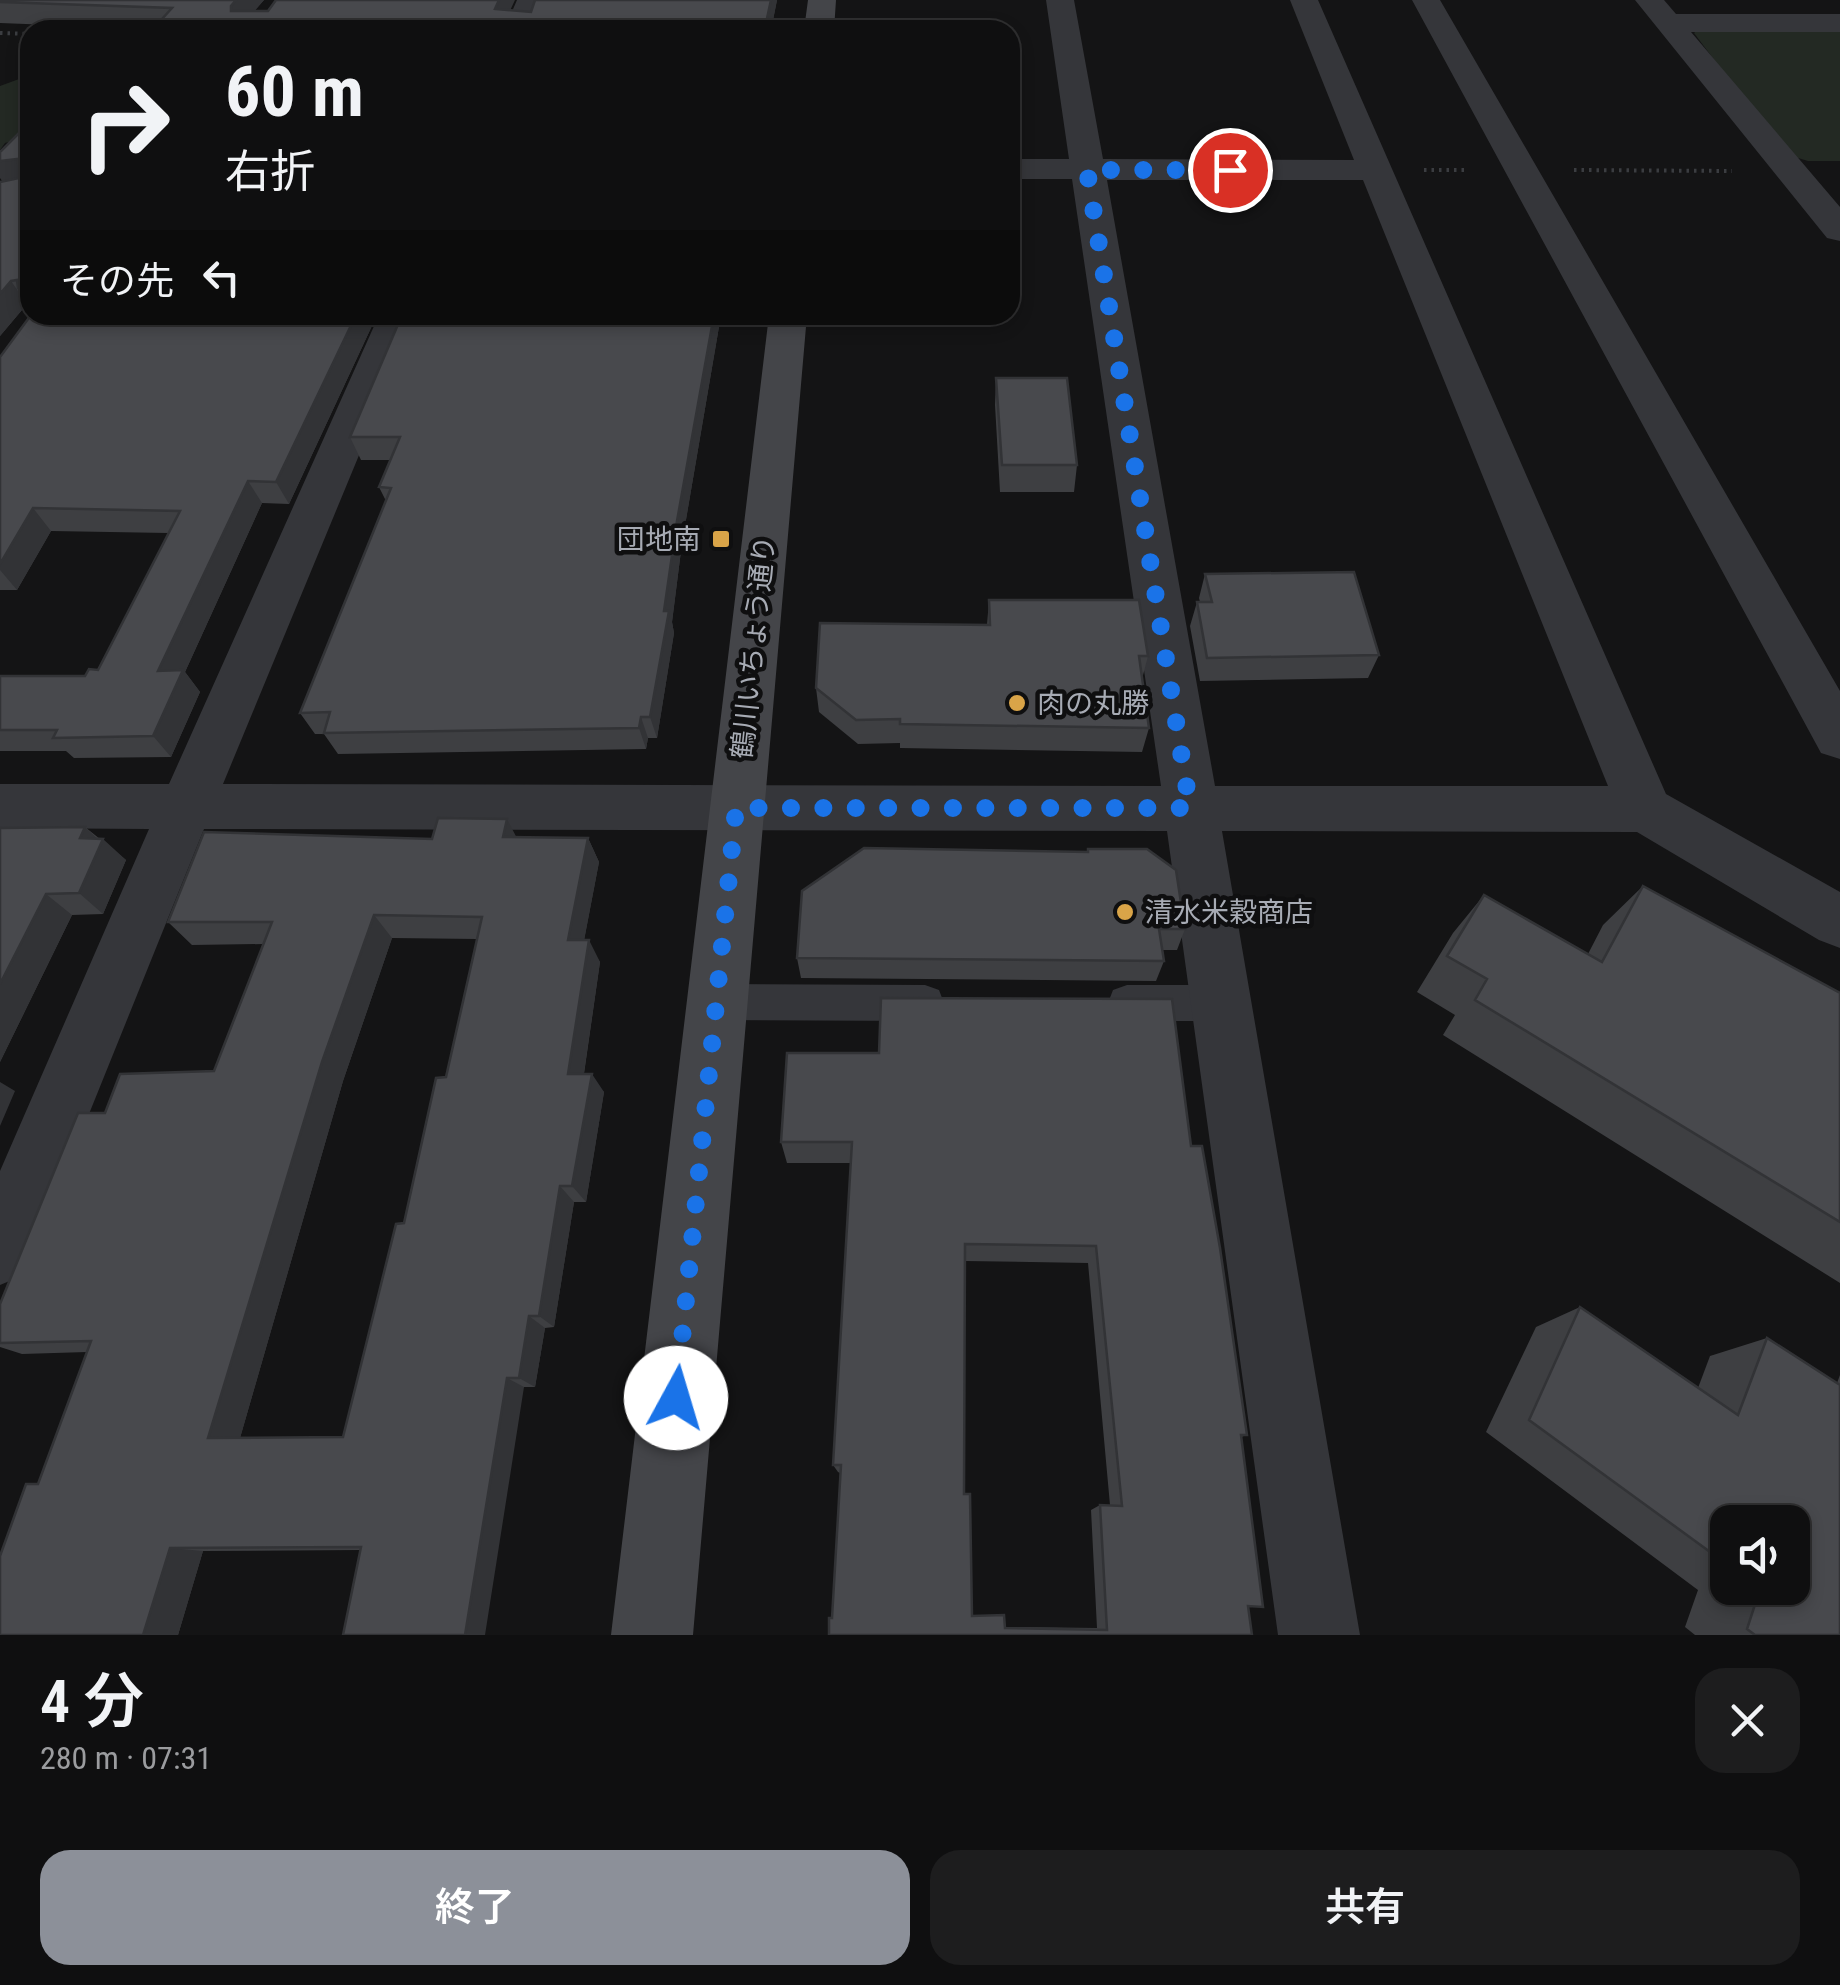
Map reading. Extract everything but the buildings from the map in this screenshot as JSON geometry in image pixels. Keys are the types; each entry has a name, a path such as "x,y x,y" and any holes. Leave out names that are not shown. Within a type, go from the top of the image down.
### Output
{"street":[{"path":"1060,0 1319,1635"},
{"path":"1304,0 1645,809"},
{"path":"1426,0 1840,738"},
{"path":"1658,12 1840,23"},
{"path":"1658,12 1840,230"},
{"path":"1020,169 1373,170"},
{"path":"1794,172 1840,171"},
{"path":"0,1251 394,325"},
{"name":"鶴川いちょう通り","path":"652,1635 787,325"},
{"path":"0,806 1645,809 1840,922"}],"lane":[{"path":"716,1002 970,1003"},
{"path":"1086,1003 1221,1003"}],"path":[{"path":"1373,170 1794,172"}],"shaded area":[{"path":"1700,27 1840,27 1840,161 1808,161 1785,154 1694,33"},
{"path":"20,79 20,139 5,143 0,150 0,86"}],"place":[{"name":"団地南","path":"721,539"},
{"name":"肉の丸勝","path":"1017,703"},
{"name":"清水米穀商店","path":"1125,912"}],"route":[{"path":"676,1398 736,808 1190,808 1087,170 1230,170"}]}
